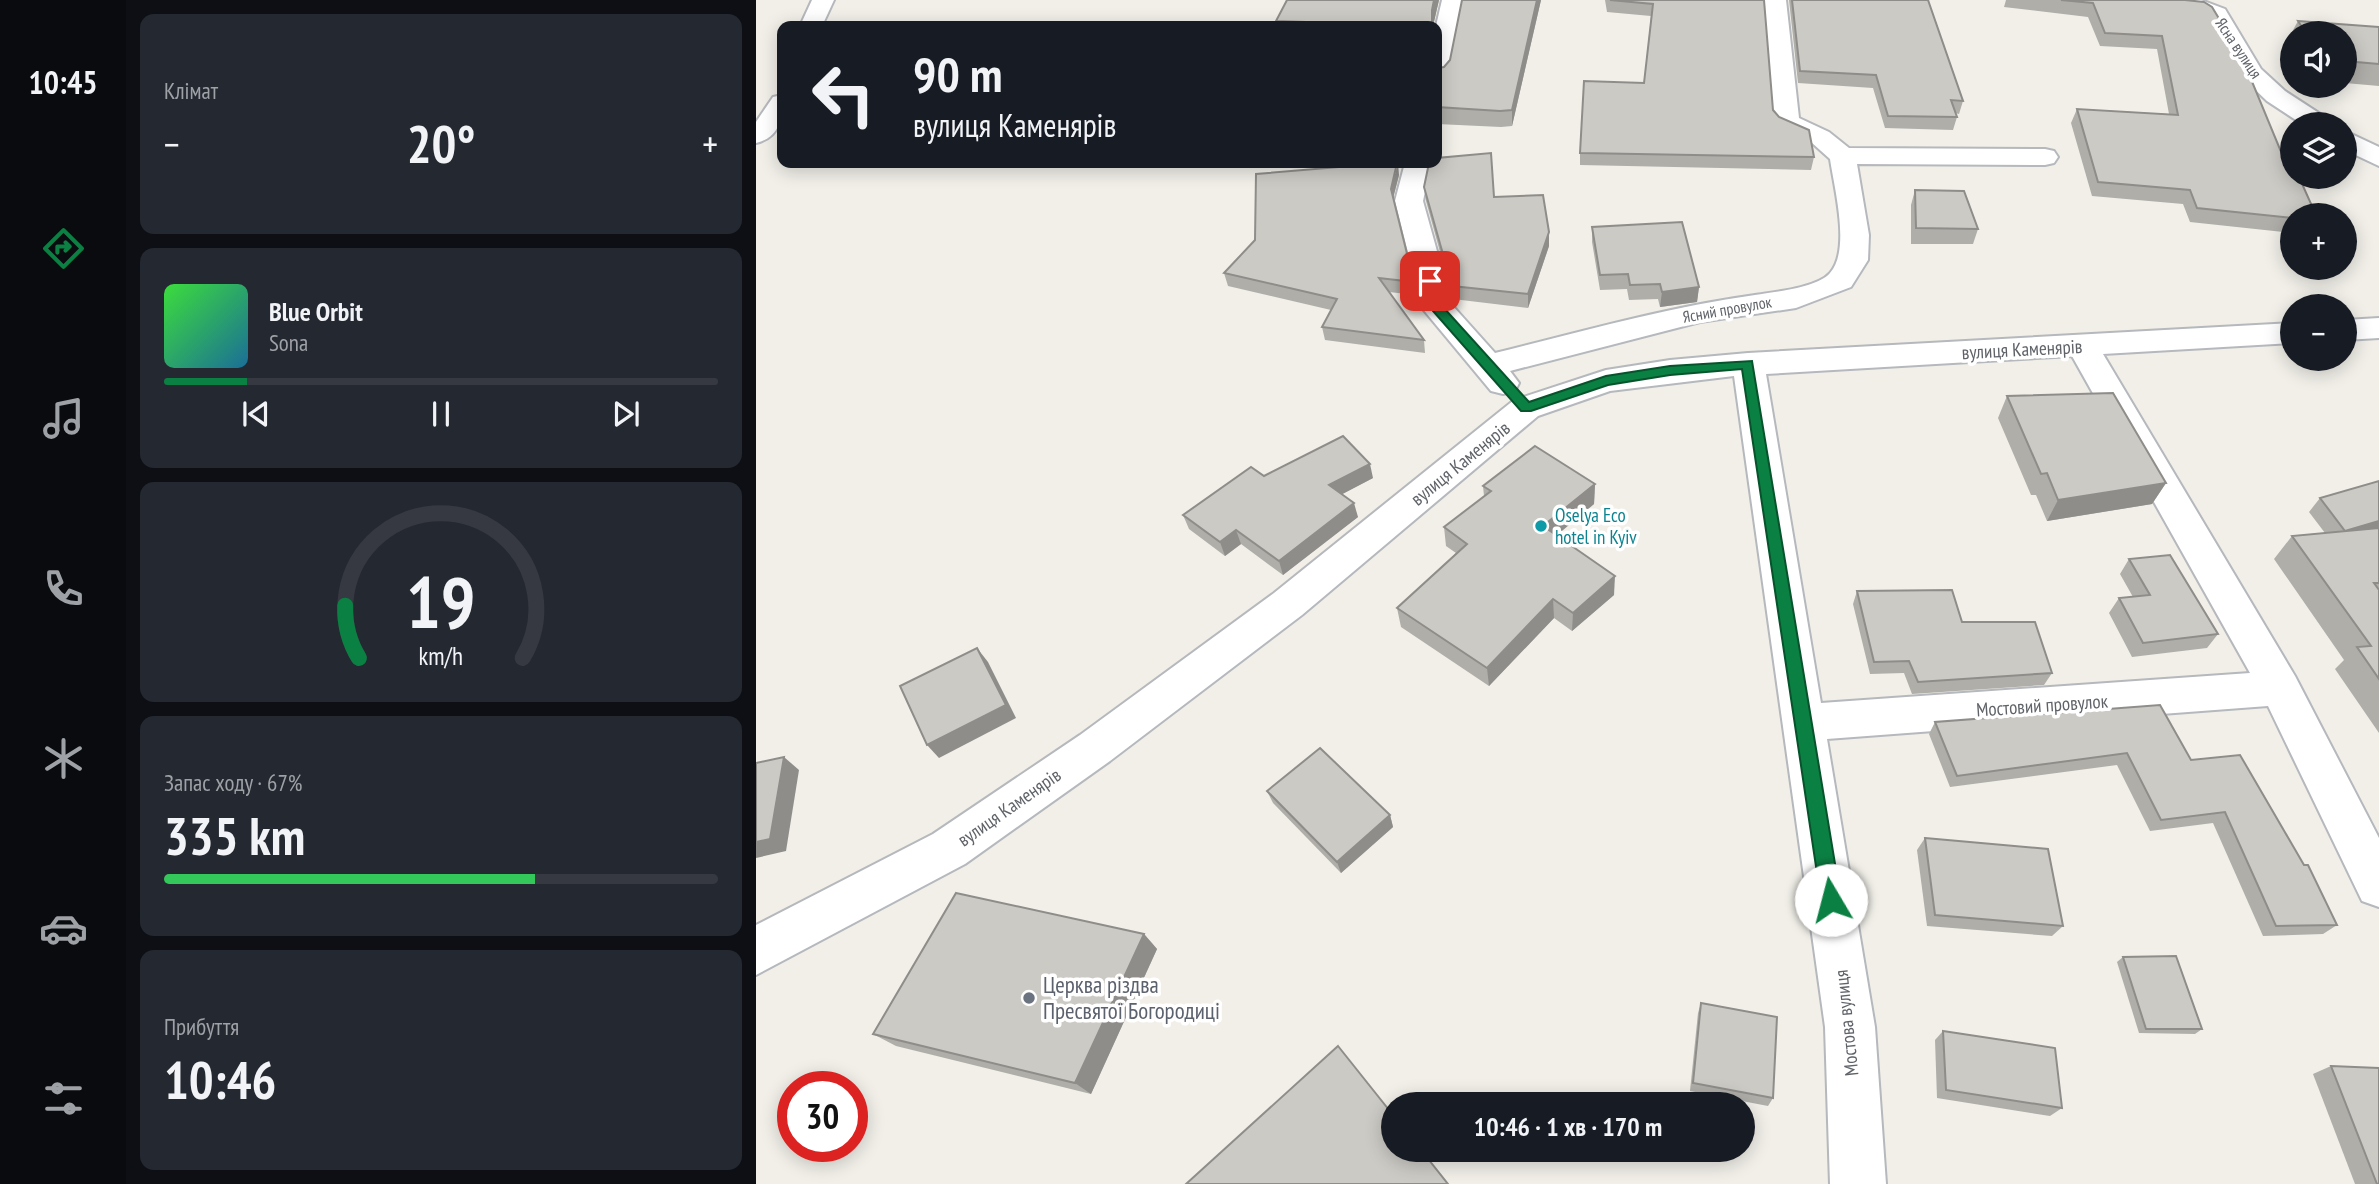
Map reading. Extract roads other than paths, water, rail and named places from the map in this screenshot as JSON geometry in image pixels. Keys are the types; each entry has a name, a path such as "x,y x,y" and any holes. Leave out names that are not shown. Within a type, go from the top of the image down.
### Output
{"street":[{"path":"813,21 823,0"},
{"path":"1442,52 1453,0"},
{"path":"1775,0 1787,122 1820,137 1843,156 2045,157"},
{"name":"Ясна вулиця","path":"2147,0 2204,7 2217,14 2251,73 2276,96 2301,112"},
{"path":"756,135 763,130 777,109"},
{"path":"2357,146 2379,158"},
{"name":"Ясний провулок","path":"1487,366 1700,312 1796,299 1840,281 1853,260 1855,235 1843,156"},
{"path":"1417,168 1409,201 1437,308 1526,408"},
{"path":"2357,329 2379,328"},
{"name":"вулиця Каменярів","path":"756,951 949,849 1095,748 1288,604 1526,408 1606,381 1670,371 1748,364 2280,334"},
{"path":"2082,345 2280,688 2379,885"},
{"name":"Мостова вулиця","path":"1748,364 1850,1027 1858,1184"},
{"name":"Мостовий провулок","path":"1804,722 2280,688"}],"place":[{"name":"Oselya Eco hotel in Kyiv","path":"1541,526"},
{"name":"Церква різдва Пресвятої Богородиці","path":"1029,998"}]}
